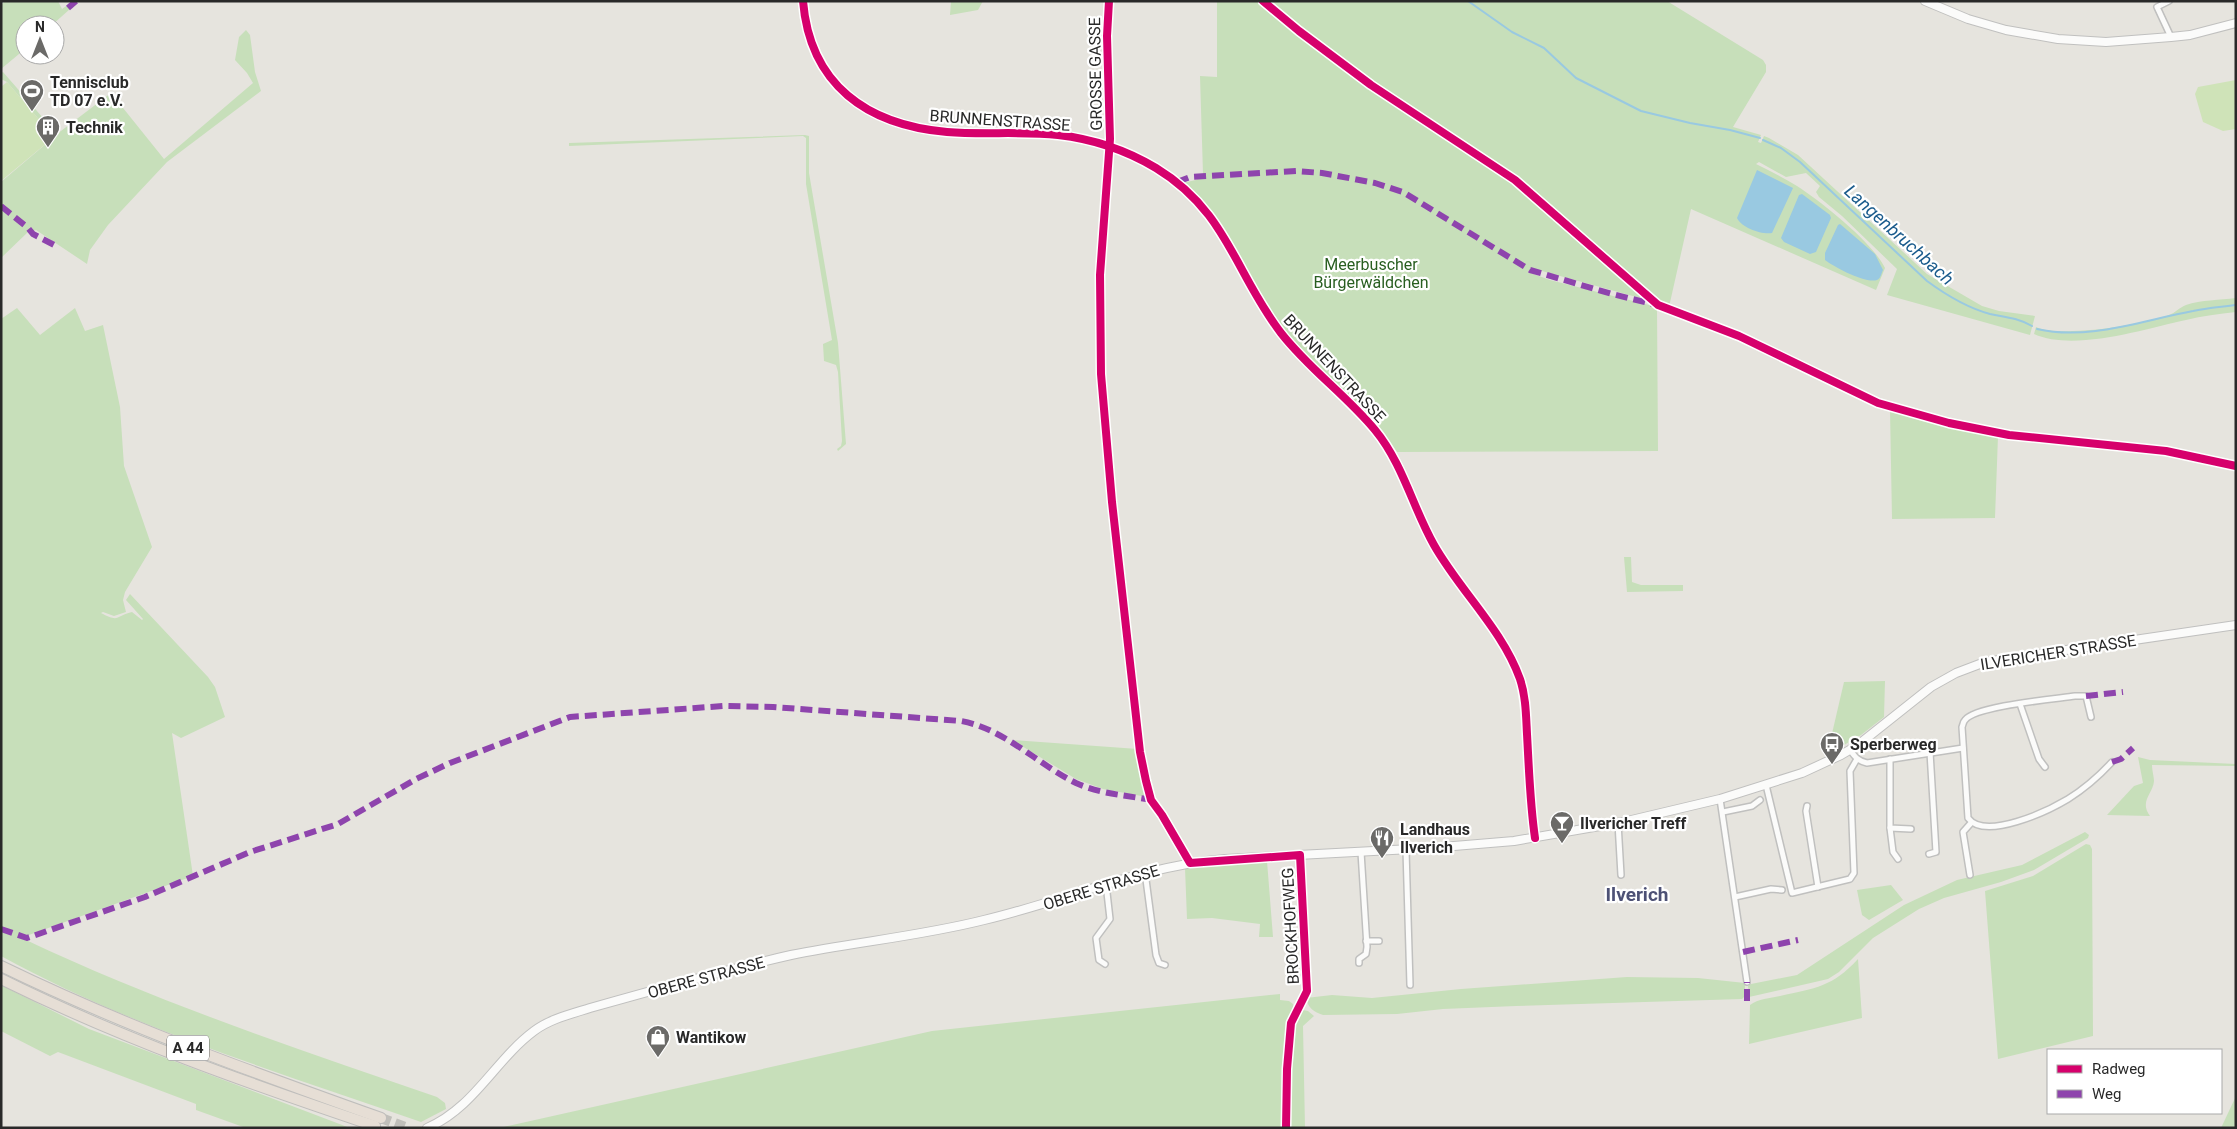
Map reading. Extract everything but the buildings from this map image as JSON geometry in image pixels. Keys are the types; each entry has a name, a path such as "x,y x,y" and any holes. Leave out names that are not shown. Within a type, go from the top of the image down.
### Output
{"highway":[{"name":"A 44","path":"1,966 135,1027 378,1122 213,1071 59,1007 1,979"}],"street":[{"name":"BRUNNENSTRASSE","path":"803,1 808,33 822,69 845,94 878,116 914,127 945,132 1055,135 1109,146 1136,157 1157,169 1177,182 1198,202 1220,228 1263,308 1282,334 1363,416 1383,440 1397,465 1433,543 1454,576 1503,644 1521,682 1525,703 1535,838"},
{"name":"GROSSE GASSE","path":"1109,1 1107,39 1109,146"},
{"path":"1925,1 1968,19 2006,30 2058,39 2106,42 2171,37 2190,35 2236,23"},
{"path":"2169,1 2156,4 2171,37"},
{"name":"ILVERICHER STRASSE","path":"1819,766 1850,750 1932,687 1956,673 1985,662 2236,625"},
{"path":"1971,823 1967,812 1963,748 1962,727 1965,719 1982,711 2075,696 2086,696 2091,717"},
{"path":"2020,704 2039,759 2045,767"},
{"path":"1850,750 1857,759 1867,763 1963,748"},
{"path":"1929,854 1936,852 1930,752"},
{"path":"1766,785 1792,893 1850,879 1854,873 1850,770 1857,759"},
{"path":"1890,759 1890,828 1894,852 1898,859"},
{"path":"1971,823 1984,827 2001,825 2042,812 2082,789 2112,762"},
{"name":"OBERE STRASSE","path":"427,1128 442,1120 466,1102 531,1033 564,1016 707,976 791,955 991,919 1145,872 1206,861 1406,850 1535,838 1618,823 1720,799 1819,766"},
{"path":"1720,799 1747,982"},
{"path":"1723,812 1752,806 1760,800"},
{"path":"1807,806 1806,811 1818,887"},
{"path":"1618,823 1621,876"},
{"path":"1970,875 1964,832 1971,823"},
{"path":"1890,828 1911,828"},
{"path":"1406,850 1410,985"},
{"path":"1359,963 1359,959 1366,954 1361,852"},
{"name":"BROCKHOFWEG","path":"1300,855 1307,991 1305,995"},
{"path":"1145,872 1156,955 1159,963 1165,965"},
{"path":"1105,964 1099,960 1096,938 1110,919 1106,884"},
{"path":"1735,897 1771,890 1782,890"},
{"path":"1366,942 1379,941"}],"green space":[{"path":"5,1 58,1 62,9 72,2 69,1 79,1 63,15 15,15 15,57 1,69 1,5"},
{"path":"951,1 983,1 978,10 950,15"},
{"name":"Meerbuscher Bürgerwäldchen","path":"1217,1 1261,1 1332,59 1407,112 1514,182 1642,293 1640,298 1531,268 1528,272 1550,280 1657,307 1658,451 1397,452 1383,431 1286,335 1263,302 1222,226 1182,183 1196,180 1203,174 1200,76 1217,77"},
{"path":"1267,1 1667,1 1763,60 1766,65 1766,72 1733,127 1761,135 1758,142 1761,143 1764,136 1769,138 1798,155 1927,274 1982,306 1999,311 2035,316 2030,335 1887,295 1897,269 1842,216 1819,197 1816,192 1820,186 1806,173 1786,177 1759,162 1756,164 1792,183 1820,202 1870,247 1885,268 1876,290 1691,209 1669,307 1661,304 1517,179 1409,109 1341,60"},
{"path":"246,30 250,35 255,72 261,91 167,162 108,225 90,250 87,264 36,230 28,232 1,258 1,182 54,137 7,82 1,79 1,73 3,72 57,134 111,93 164,159 253,83 235,60 239,37"},
{"path":"2236,80 2236,129 2223,131 2203,122 2195,94 2198,87"},
{"path":"7,82 54,137 1,181 1,87"},
{"path":"805,135 809,136 809,173 838,343 846,444 838,451 837,449 841,446 842,441 838,372 836,365 824,361 823,344 832,340 806,184 806,138 803,136 569,146 569,143"},
{"path":"2236,298 2236,312 2198,317 2109,337 2069,341 2050,339 2034,334 2036,327 2047,330 2082,331 2142,323 2171,314 2192,303"},
{"path":"17,308 40,335 75,308 85,331 103,325 120,407 124,466 152,547 125,592 123,600 126,612 114,616 101,613 111,618 117,618 132,612 142,620 126,600 130,594 208,677 215,687 225,717 181,738 172,733 193,876 26,936 26,940 178,1005 437,1097 445,1103 446,1109 421,1122 208,1048 102,1005 51,982 1,956 1,319"},
{"path":"1890,409 1998,436 1995,518 1892,519"},
{"path":"1624,557 1631,557 1632,582 1641,585 1683,585 1683,591 1627,592"},
{"path":"1885,681 1884,717 1861,735 1827,755 1844,682"},
{"path":"1012,740 1138,749 1147,797 1103,789 1076,779"},
{"path":"2138,757 2150,760 2236,764 2236,766 2152,765 2154,781 2146,802 2147,811 2150,816 2107,815 2134,786 2143,783"},
{"path":"2085,832 2089,835 2088,838 2034,870 2001,882 1944,898 1919,909 1873,938 1839,972 1828,979 1749,997 1748,986 1751,984 1797,975 1904,905 1957,880 2022,865"},
{"path":"2086,844 2090,845 2092,849 2093,1036 1998,1059 1985,891 2033,876"},
{"path":"1267,861 1273,937 1259,937 1260,924 1212,918 1187,919 1185,868"},
{"path":"1891,885 1903,900 1869,920 1862,915 1857,890"},
{"path":"1858,959 1862,1018 1749,1044 1750,1005 1760,1000 1823,985 1840,975"},
{"path":"1627,977 1698,978 1745,983 1745,996 1742,999 1443,1009 1397,1014 1323,1015 1312,1009 1306,998 1332,995 1372,998 1461,989"},
{"path":"1,985 89,1029 350,1128 246,1128 196,1110 196,1104 58,1052 50,1056 1,1031"},
{"path":"1280,994 1280,1000 1289,1001 1293,1004 1294,1010 1288,1022 1286,1109 1292,1023 1298,1012 1303,1010 1308,1011 1314,1016 1303,1026 1305,1128 499,1128 932,1031"},
{"path":"2236,1096 2236,1128 2221,1128"}],"water":[{"path":"1757,170 1793,188 1772,233 1753,230 1743,225 1737,218"},
{"path":"1802,194 1830,215 1831,218 1816,252 1810,254 1784,242 1781,238 1799,195"},
{"path":"1840,224 1875,254 1883,270 1877,280 1865,280 1835,267 1825,260 1825,253"}],"waterway":[{"name":"Langenbruchbach","path":"1468,1 1512,32 1544,48 1576,78 1641,111 1760,138"},
{"name":"Langenbruchbach","path":"1763,140 1781,148 1800,162 1934,286 1974,308 1990,314 2017,319 2032,326"},
{"name":"Langenbruchbach","path":"2037,329 2076,333 2096,331 2198,310 2236,305"}],"tunnel":[{"path":"381,1118 408,1128"}],"marked path":[{"path":"68,8 76,1"},
{"path":"1177,182 1190,177 1296,171 1322,173 1375,183 1403,192 1530,270 1653,304"},
{"path":"1,206 33,234 58,247"},
{"path":"2086,696 2123,692"},
{"path":"1,929 27,938 145,897 250,852 338,824 416,779 450,763 570,717 723,706 773,707 961,721 992,731 1062,775 1085,787 1151,800"},
{"path":"2112,762 2121,759 2133,748"},
{"path":"1743,952 1798,940"},
{"path":"1747,982 1747,1001"}],"cycle path":[{"path":"803,1 808,30 817,56 831,78 848,95 868,110 918,128 947,132 1058,135 1096,142 1133,156 1156,168 1180,185 1199,203 1215,223 1265,310 1281,333 1303,358 1364,417 1385,443 1444,562 1503,643 1520,679 1525,700 1535,838"},
{"path":"1109,1 1107,36 1110,139 1100,275 1101,374 1112,502 1140,752 1151,800 1190,863 1300,855 1307,991 1291,1023 1287,1069 1286,1128"},
{"path":"1263,1 1299,31 1371,85 1515,180 1658,305 1739,336 1878,403 1949,423 2009,435 2166,451 2236,466"}],"place":[{"name":"Tennisclub TD 07 e.V.","path":"32,112"},
{"name":"Technik","path":"48,148"},
{"name":"Sperberweg","path":"1832,765"},
{"name":"Ilvericher Treff","path":"1562,844"},
{"name":"Landhaus Ilverich","path":"1382,859"},
{"name":"Wantikow","path":"658,1058"}],"district":[{"name":"Ilverich","path":"1637,894"}]}
